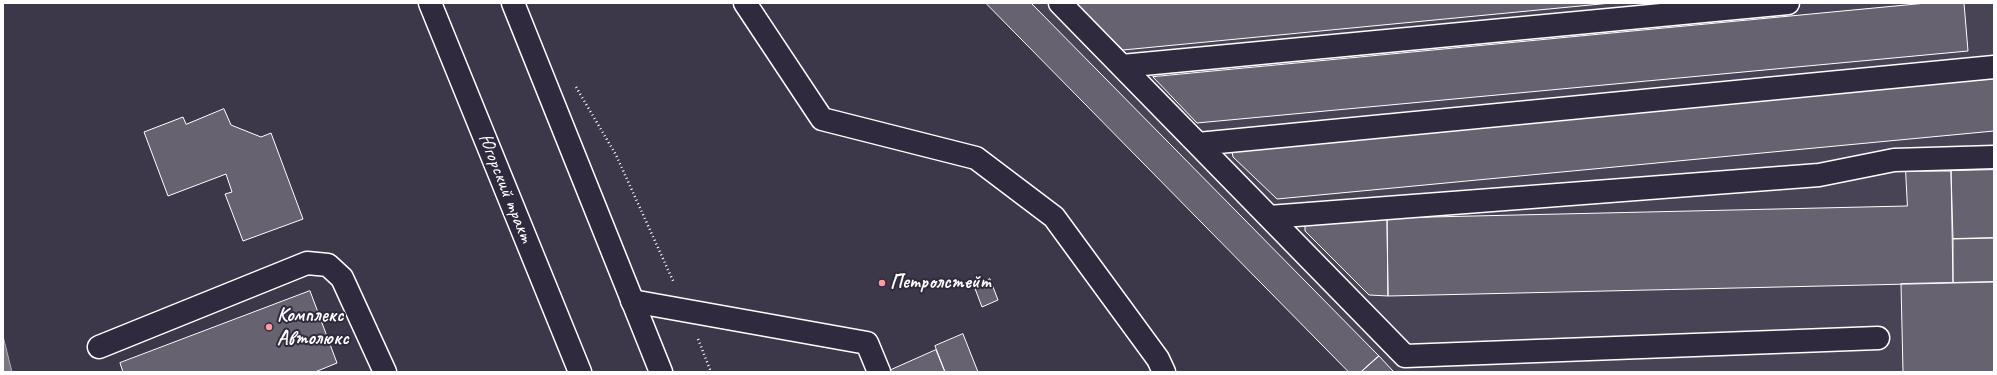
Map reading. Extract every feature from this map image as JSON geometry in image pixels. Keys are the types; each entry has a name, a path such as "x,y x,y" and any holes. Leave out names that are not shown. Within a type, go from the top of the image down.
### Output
{"main road":[{"name":"Югорский тракт","path":"430,3 580,372"},
{"path":"513,3 661,372"},
{"path":"745,3 822,119 976,158 1054,217 1158,360 1164,372"},
{"path":"1060,3 1405,356 1878,338"},
{"path":"1122,66 1788,3"},
{"path":"1198,144 1994,67"},
{"path":"1269,217 1819,175 1894,160 1994,158"},
{"path":"99,347 307,263 328,265 342,278 385,372"},
{"path":"632,301 867,343 879,372"}],"path":[{"path":"574,83 616,155 686,311 711,372"}],"shaded area":[{"path":"986,3 1994,3 1994,372 1349,372"},
{"path":"3,336 12,372 3,372"}],"building":[{"path":"986,3 1031,3 1379,356 1361,372 1349,372"},
{"path":"1078,3 1611,3 1123,50 1079,7"},
{"path":"1927,3 1964,3 1968,51 1197,123 1153,77"},
{"path":"1994,79 1994,131 1277,199 1233,157 1231,147"},
{"path":"224,109 231,125 261,137 271,133 303,219 243,241 225,194 232,192 226,174 168,196 144,132 183,117 186,124"},
{"path":"1994,170 1994,238 1953,239 1951,171"},
{"path":"1906,171 1951,171 1953,283 1388,296 1387,218 1907,206"},
{"path":"1387,218 1388,296 1369,295 1305,231 1305,221"},
{"path":"1994,238 1994,282 1953,283 1953,239"},
{"path":"990,279 998,300 982,307 974,286"},
{"path":"1994,282 1994,372 1903,372 1901,284"},
{"name":"Комплекс Автолюкс","path":"310,291 337,363 315,372 123,372 120,363"},
{"path":"963,334 978,372 945,372 935,346"},
{"path":"936,350 945,372 886,372"},
{"path":"1379,356 1394,372 1361,372"}],"place":[{"name":"Петролстейт","path":"882,283"},
{"name":"Комплекс Автолюкс","path":"269,327"}]}
